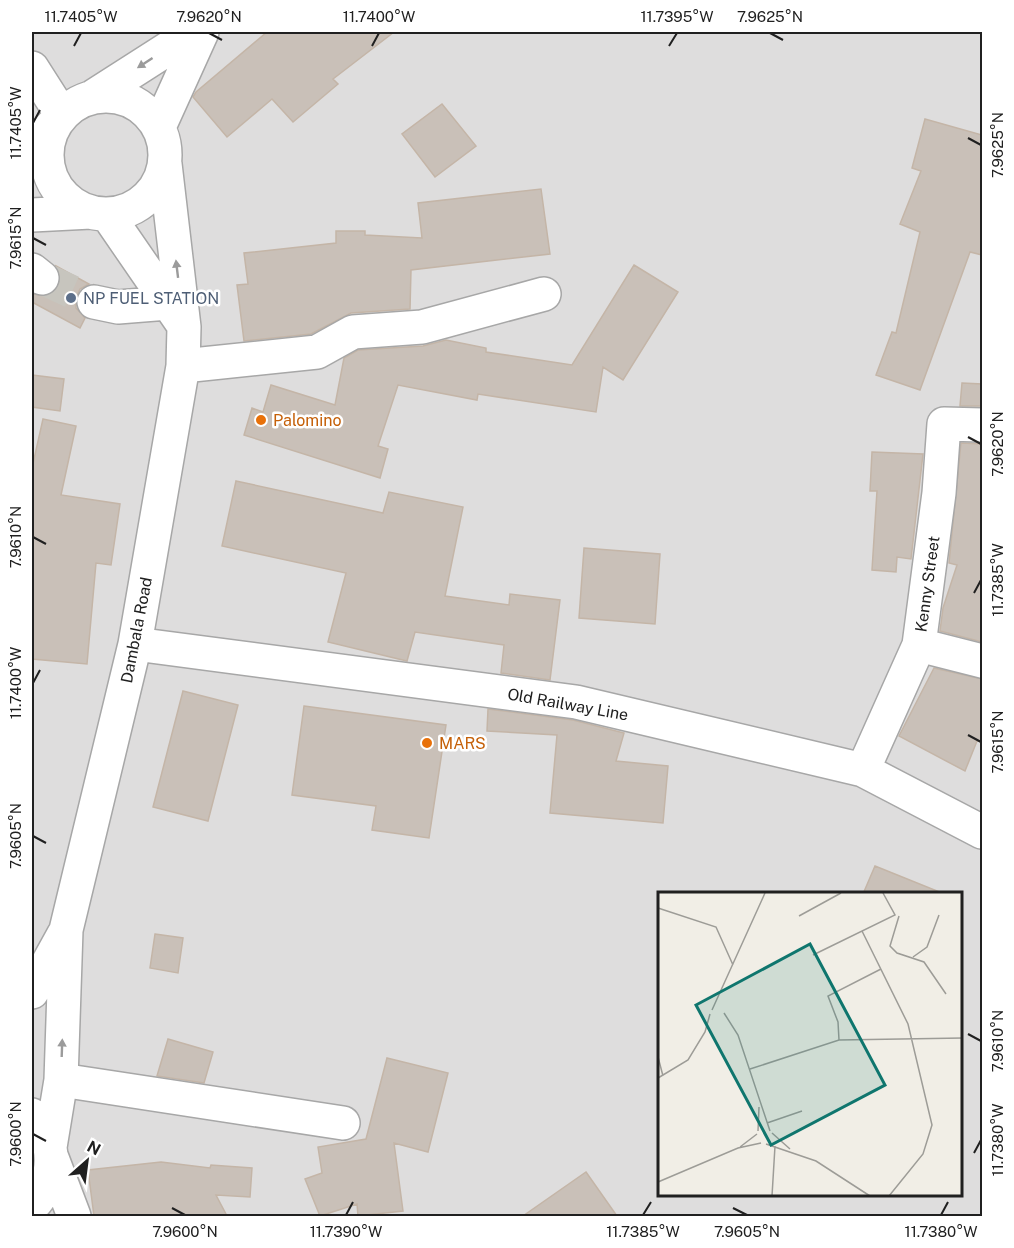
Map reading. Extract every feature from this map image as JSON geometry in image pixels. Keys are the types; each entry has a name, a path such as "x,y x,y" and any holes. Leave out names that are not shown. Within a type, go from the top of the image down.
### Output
{"street":[{"path":"32,147 76,103 94,96 194,32"},
{"path":"159,127 202,32"},
{"path":"32,68 62,115"},
{"path":"32,215 128,210 145,199 158,184 165,164 165,145 159,127 147,112 131,101 113,96 94,96"},
{"path":"62,115 51,132 47,151 49,171 58,189 72,203 99,213 176,315"},
{"name":"Dambala Road","path":"32,1206 45,1188 61,1080 66,930 135,644 183,366 176,315 165,164"},
{"path":"183,366 317,352 353,332 422,327 544,294"},
{"path":"94,302 176,315"},
{"name":"Kenny Street","path":"863,770 919,645 939,493 944,424 982,425"},
{"name":"Old Railway Line","path":"135,644 576,702 863,770 982,832"},
{"path":"919,645 982,661"},
{"name":"Dambala Road","path":"32,992 66,930"},
{"path":"61,1080 343,1123"},
{"path":"32,1116 42,1128 74,1216"}],"shaded area":[{"path":"32,32 982,32 982,1216 32,1216"}],"building":[{"path":"267,32 394,32 333,79 338,84 293,122 272,99 227,137 193,97"},
{"path":"442,104 476,146 435,177 402,134"},
{"path":"925,119 982,135 982,255 970,252 920,390 876,375 892,332 896,333 920,232 900,224 921,171 912,168"},
{"path":"541,189 550,254 411,270 410,309 351,313 311,334 244,341 237,285 248,284 244,253 336,243 336,231 365,231 365,235 422,238 418,203"},
{"path":"634,265 678,292 623,380 603,367 596,412 478,394 477,400 398,385 378,446 388,449 380,478 244,435 252,408 263,412 271,385 335,405 344,358 358,350 423,346 446,340 486,348 486,352 572,365"},
{"path":"56,266 89,284 80,289 76,298 76,308 85,318 80,328 32,302 33,294 48,296 57,289 61,280"},
{"path":"32,375 64,379 60,411 32,407"},
{"path":"962,383 982,384 982,406 960,406"},
{"path":"43,419 76,426 61,495 120,504 111,565 96,563 87,664 32,659 32,468"},
{"path":"961,443 982,444 982,642 940,631 943,608 957,565 949,563"},
{"path":"872,452 923,454 911,559 897,557 896,572 872,570 877,491 870,491"},
{"path":"236,481 383,513 389,492 463,507 445,596 509,605 510,594 560,600 550,680 501,673 504,645 415,632 407,661 328,642 346,573 222,546"},
{"path":"584,548 660,554 655,624 579,618"},
{"path":"934,668 982,679 982,742 977,741 965,771 899,736"},
{"path":"183,691 238,705 208,821 153,807"},
{"path":"304,706 446,725 429,838 372,830 376,806 292,795"},
{"path":"488,709 573,720 624,733 616,761 668,766 663,823 550,813 557,735 487,731"},
{"path":"875,866 940,892 864,892"},
{"path":"155,934 183,938 178,973 150,968"},
{"path":"168,1039 213,1052 204,1083 157,1076"},
{"path":"387,1058 448,1073 428,1152 394,1143 403,1211 358,1216 357,1204 320,1216 305,1179 322,1173 318,1147 366,1139"},
{"path":"161,1162 210,1168 211,1165 252,1168 250,1197 216,1195 227,1216 94,1216 88,1170"},
{"path":"586,1172 617,1216 523,1216"}],"tunnel":[{"path":"42,278 94,302"}],"place":[{"name":"NP FUEL STATION","path":"71,298"},
{"name":"Palomino","path":"261,420"},
{"name":"MARS","path":"427,743"}]}
